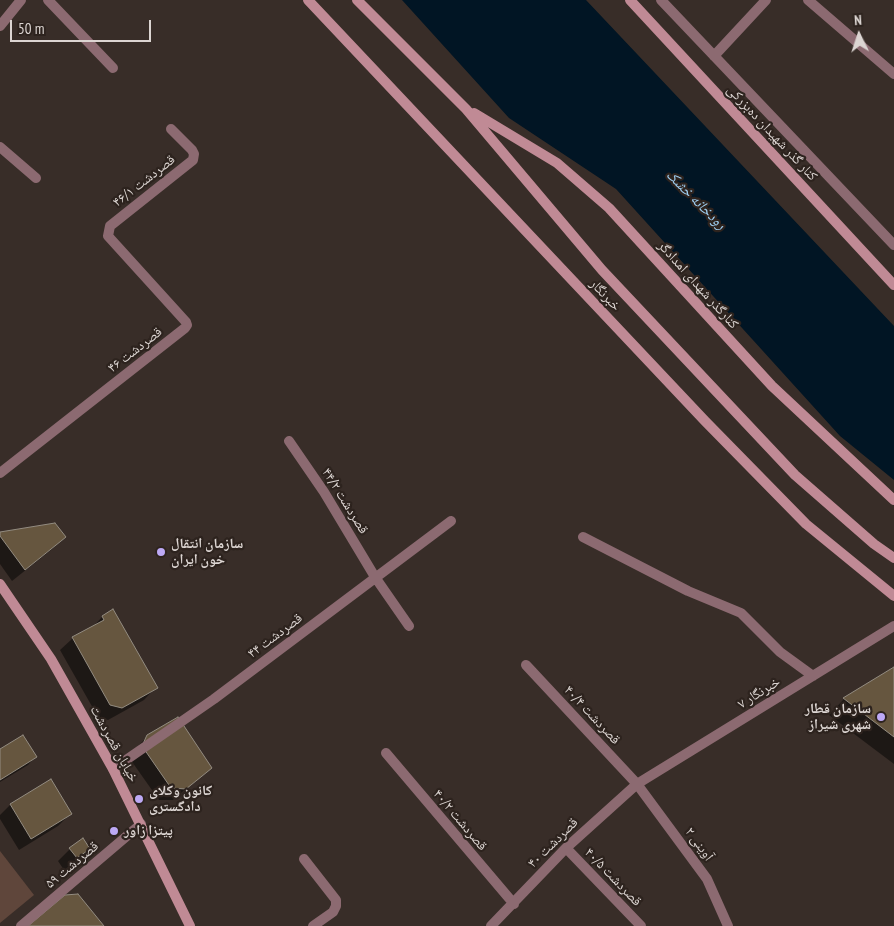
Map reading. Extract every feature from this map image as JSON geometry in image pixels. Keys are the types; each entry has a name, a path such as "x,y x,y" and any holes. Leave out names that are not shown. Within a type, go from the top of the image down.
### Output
{"main road":[{"name":"خبرنگار","path":"308,0 705,421 806,524 894,596"},
{"name":"خبرنگار","path":"357,0 466,108 602,270 795,475 874,544 894,558"},
{"name":"کنار گذر شهیدان ده‌بزرکی","path":"630,0 894,285"},
{"name":"کنارگذر شهدای امدادگر","path":"466,108 557,163 609,208 772,386 894,500"},
{"name":"خیابان قصردشت","path":"0,584 52,660 113,769 141,824 187,924"}],"street":[{"path":"0,26 21,0"},
{"path":"48,0 113,68"},
{"path":"661,0 894,245"},
{"path":"714,56 766,0"},
{"path":"808,0 894,74"},
{"name":"۴۶/۱ قصردشت","path":"108,232 110,226 192,160 194,154 192,150 171,129"},
{"path":"0,147 36,178"},
{"name":"۴۶ قصردشت","path":"0,473 187,325 108,236 108,232"},
{"name":"۴۴/۲ قصردشت","path":"289,441 324,492 376,577 410,626"},
{"name":"۴۴ قصردشت","path":"113,769 214,699 451,521"},
{"path":"583,537 688,591 741,613 780,652 814,676"},
{"name":"۷ خبرنگار","path":"637,784 894,626"},
{"name":"۴۰/۴ قصردشت","path":"526,665 637,784"},
{"name":"۴۰/۲ قصردشت","path":"386,753 514,904"},
{"name":"۴۰ قصردشت","path":"491,926 566,848 637,784"},
{"name":"۲ آوینی","path":"637,784 707,879 728,926"},
{"name":"۵۹ قصردشت","path":"21,926 141,824"},
{"name":"۴۰/۵ قصردشت","path":"566,848 641,926"},
{"path":"304,859 336,900 333,912 313,926"}],"shaded area":[{"path":"0,851 34,895 0,923"}],"water":[{"name":"رودخانه خشک","path":"402,0 586,0 894,326 894,480 840,436 616,189 509,118"}],"building":[{"path":"55,523 66,537 25,570 0,536 0,532"},
{"path":"113,609 158,688 122,708 110,705 72,637 104,620 102,616"},
{"name":"سازمان قطار شهری شیراز","path":"894,667 894,737 843,698"},
{"path":"178,717 212,768 186,789 171,788 142,746 147,735"},
{"path":"23,735 37,757 0,780 0,749"},
{"path":"51,779 72,814 31,839 10,804"},
{"path":"83,838 90,849 77,858 69,848"},
{"path":"78,894 104,926 28,926 65,895"}],"place":[{"name":"سازمان انتقال خون ایران","path":"161,552"},
{"name":"سازمان قطار شهری شیراز","path":"881,717"},
{"name":"کانون وکلای دادگستری","path":"139,799"},
{"name":"پیتزا زاور","path":"114,831"}]}
